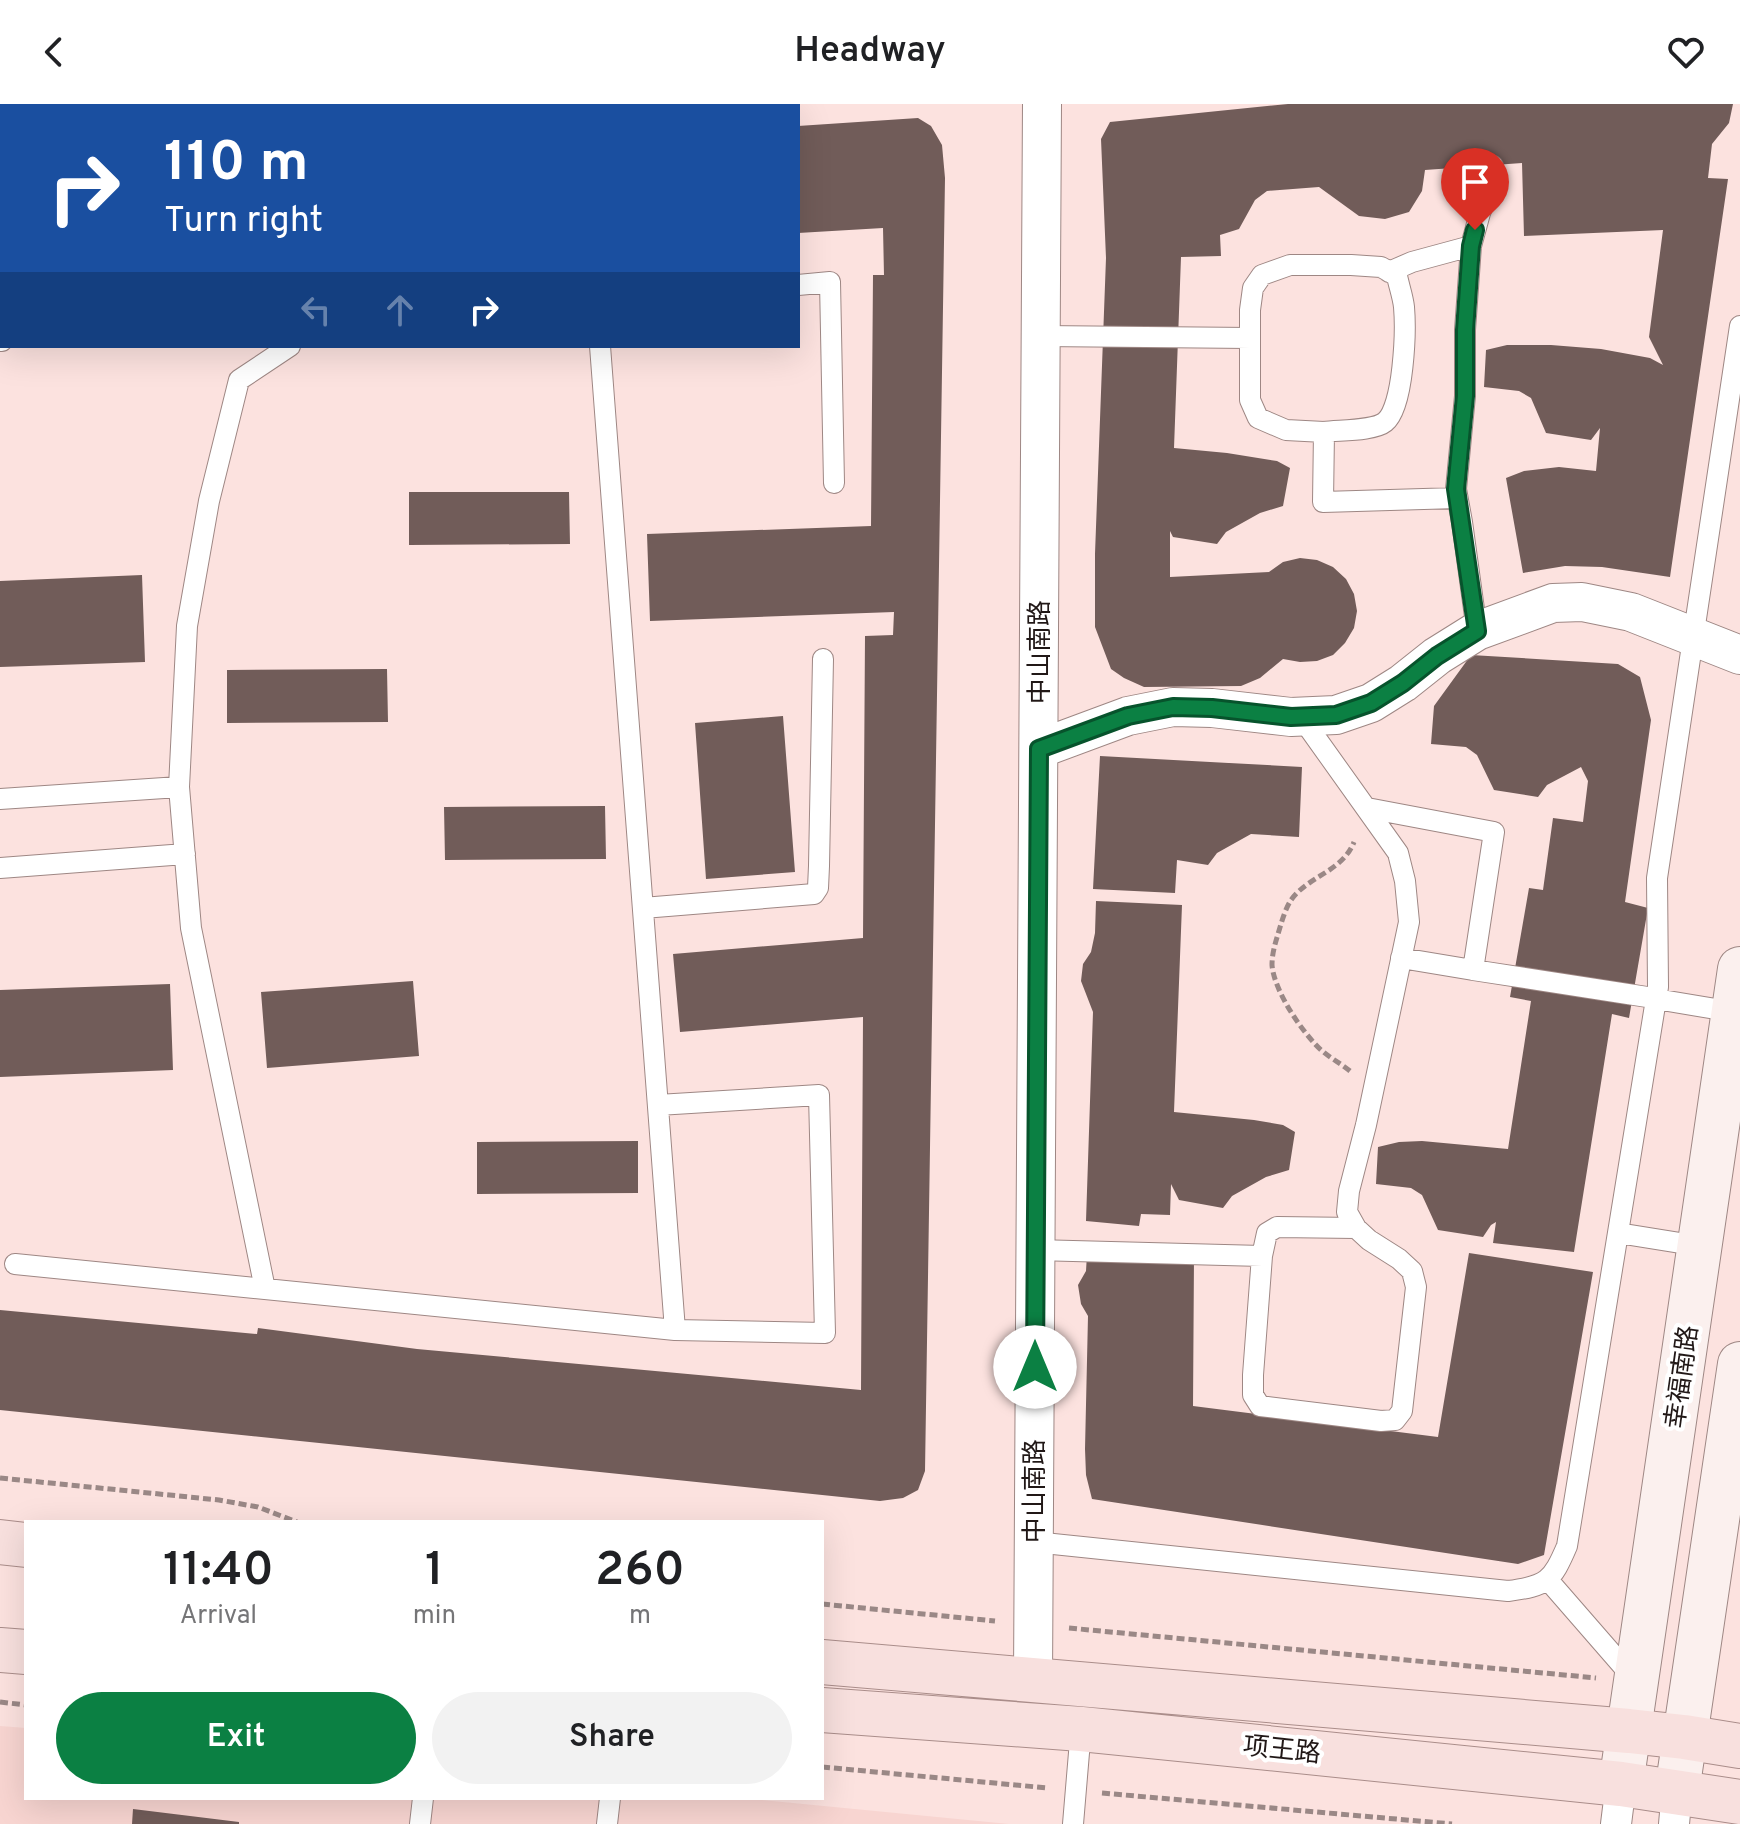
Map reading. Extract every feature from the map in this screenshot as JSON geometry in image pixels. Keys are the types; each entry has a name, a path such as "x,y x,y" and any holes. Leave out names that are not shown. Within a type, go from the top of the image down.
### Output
{"main road":[{"name":"幸福南路","path":"1619,1804 1740,969"},
{"path":"1675,1808 1740,1364"},
{"path":"0,1542 24,1545"},
{"path":"0,1650 24,1652"},
{"name":"项王路","path":"824,1662 1629,1731 1740,1746"},
{"name":"项王路","path":"824,1710 1081,1729 1619,1804 1675,1808 1740,1802"}],"street":[{"name":"中山南路","path":"1033,1679 1042,104"},
{"path":"1039,749 1128,716 1173,707 1291,717 1336,715 1371,703 1477,631 1553,603 1582,602 1631,612 1740,655"}],"lane":[{"path":"1477,631 1456,489 1465,396 1465,330 1471,246 1492,183 1493,166"},
{"path":"1389,272 1412,262 1471,246"},
{"path":"1290,265 1381,267 1389,272 1397,276 1404,307 1402,385 1385,422 1368,428 1324,432 1286,430 1258,418 1250,400 1250,310 1253,288 1262,275 1290,265"},
{"path":"800,285 830,282 834,483"},
{"path":"1034,1542 1508,1591 1533,1588 1548,1580 1558,1568 1567,1546 1658,999 1657,878 1740,326"},
{"path":"1041,336 1250,338"},
{"path":"600,348 675,1330"},
{"path":"265,1289 191,928 179,787 187,626 209,501 239,380 281,352"},
{"path":"1324,432 1323,502 1457,498"},
{"path":"643,908 814,894 818,888 819,866 823,659"},
{"path":"1301,717 1398,853 1405,881 1409,922 1349,1191 1347,1212 1356,1228 1369,1240 1412,1271 1416,1287 1402,1411 1395,1420 1381,1421 1260,1406 1253,1395 1253,1375 1262,1256 1267,1233 1277,1227 1356,1228"},
{"path":"0,799 179,787"},
{"path":"1367,808 1494,832 1473,970"},
{"path":"0,868 185,854"},
{"path":"1401,958 1734,1012"},
{"path":"15,1264 675,1330 825,1333 819,1095 658,1105"},
{"path":"1618,1233 1699,1246"},
{"path":"1035,1250 1262,1256"},
{"path":"1548,1580 1636,1682"},
{"path":"1073,1824 1081,1729"},
{"path":"420,1824 423,1800"},
{"path":"607,1824 610,1800"}],"path":[{"path":"1367,808 1350,850 1335,868 1291,900 1280,925 1272,965 1275,980 1291,1011 1316,1046 1373,1091"},
{"path":"0,1478 219,1500 258,1507 292,1520"},
{"path":"824,1604 1636,1682"},
{"path":"0,1702 24,1705"},
{"path":"824,1767 1452,1824"}],"shaded area":[{"path":"0,1726 24,1728 24,1800 763,1800 1009,1824 0,1824"}],"building":[{"path":"1288,104 1733,104 1729,123 1712,144 1708,178 1728,179 1670,577 1602,567 1565,566 1523,573 1506,478 1524,471 1559,467 1596,471 1600,428 1591,440 1546,433 1531,398 1519,391 1484,387 1486,350 1507,345 1601,349 1650,358 1663,365 1649,337 1663,230 1524,236 1522,163 1425,170 1422,191 1409,212 1385,219 1359,216 1319,187 1267,191 1255,200 1239,229 1220,235 1221,256 1181,257 1174,448 1277,461 1290,468 1283,506 1260,513 1226,532 1217,544 1173,537 1170,531 1170,577 1269,572 1283,562 1300,558 1317,560 1333,567 1346,579 1354,594 1357,611 1354,628 1333,655 1317,661 1283,659 1260,678 1241,686 1144,687 1111,669 1095,627 1106,258 1101,139 1110,122"},
{"path":"918,118 931,126 942,145 945,178 925,1471 918,1490 903,1498 880,1501 0,1410 0,1310 257,1334 258,1328 417,1349 861,1390 863,1017 680,1032 673,954 863,938 865,636 893,635 894,612 650,621 647,534 871,526 873,275 884,275 883,228 800,233 800,126"},
{"path":"409,492 569,492 570,544 409,545"},
{"path":"142,575 145,662 0,667 0,581"},
{"path":"1471,655 1618,664 1640,677 1651,720 1625,902 1648,908 1629,1018 1612,1014 1574,1252 1493,1243 1496,1222 1483,1237 1438,1230 1422,1195 1411,1188 1376,1184 1378,1147 1422,1141 1508,1149 1531,1001 1510,997 1529,888 1543,890 1553,818 1583,822 1588,781 1581,767 1547,785 1538,797 1494,790 1477,755 1466,747 1431,744 1434,706"},
{"path":"387,669 388,722 227,723 227,670"},
{"path":"783,716 795,872 706,879 695,723"},
{"path":"1100,756 1302,767 1299,837 1251,834 1217,853 1208,865 1177,860 1175,893 1093,889"},
{"path":"605,806 606,859 445,860 444,807"},
{"path":"1096,901 1182,905 1174,1112 1254,1120 1283,1125 1295,1132 1289,1170 1266,1177 1232,1196 1223,1208 1179,1200 1171,1184 1170,1215 1141,1214 1139,1226 1086,1221 1093,1012 1081,981 1083,964 1091,952 1095,933"},
{"path":"413,981 419,1056 267,1068 261,992"},
{"path":"170,984 173,1070 0,1077 0,990"},
{"path":"638,1141 638,1193 477,1194 477,1142"},
{"path":"1469,1253 1593,1272 1544,1555 1518,1564 1092,1499 1086,1475 1085,1449 1088,1316 1081,1304 1078,1285 1086,1271 1087,1254 1194,1256 1193,1406 1438,1437"},
{"path":"133,1809 239,1822 239,1824 132,1824"}],"route":[{"path":"1035,1367 1039,749 1128,716 1173,707 1291,717 1336,715 1371,703 1477,631 1456,489 1465,396 1465,330 1471,246 1475,230"}]}
